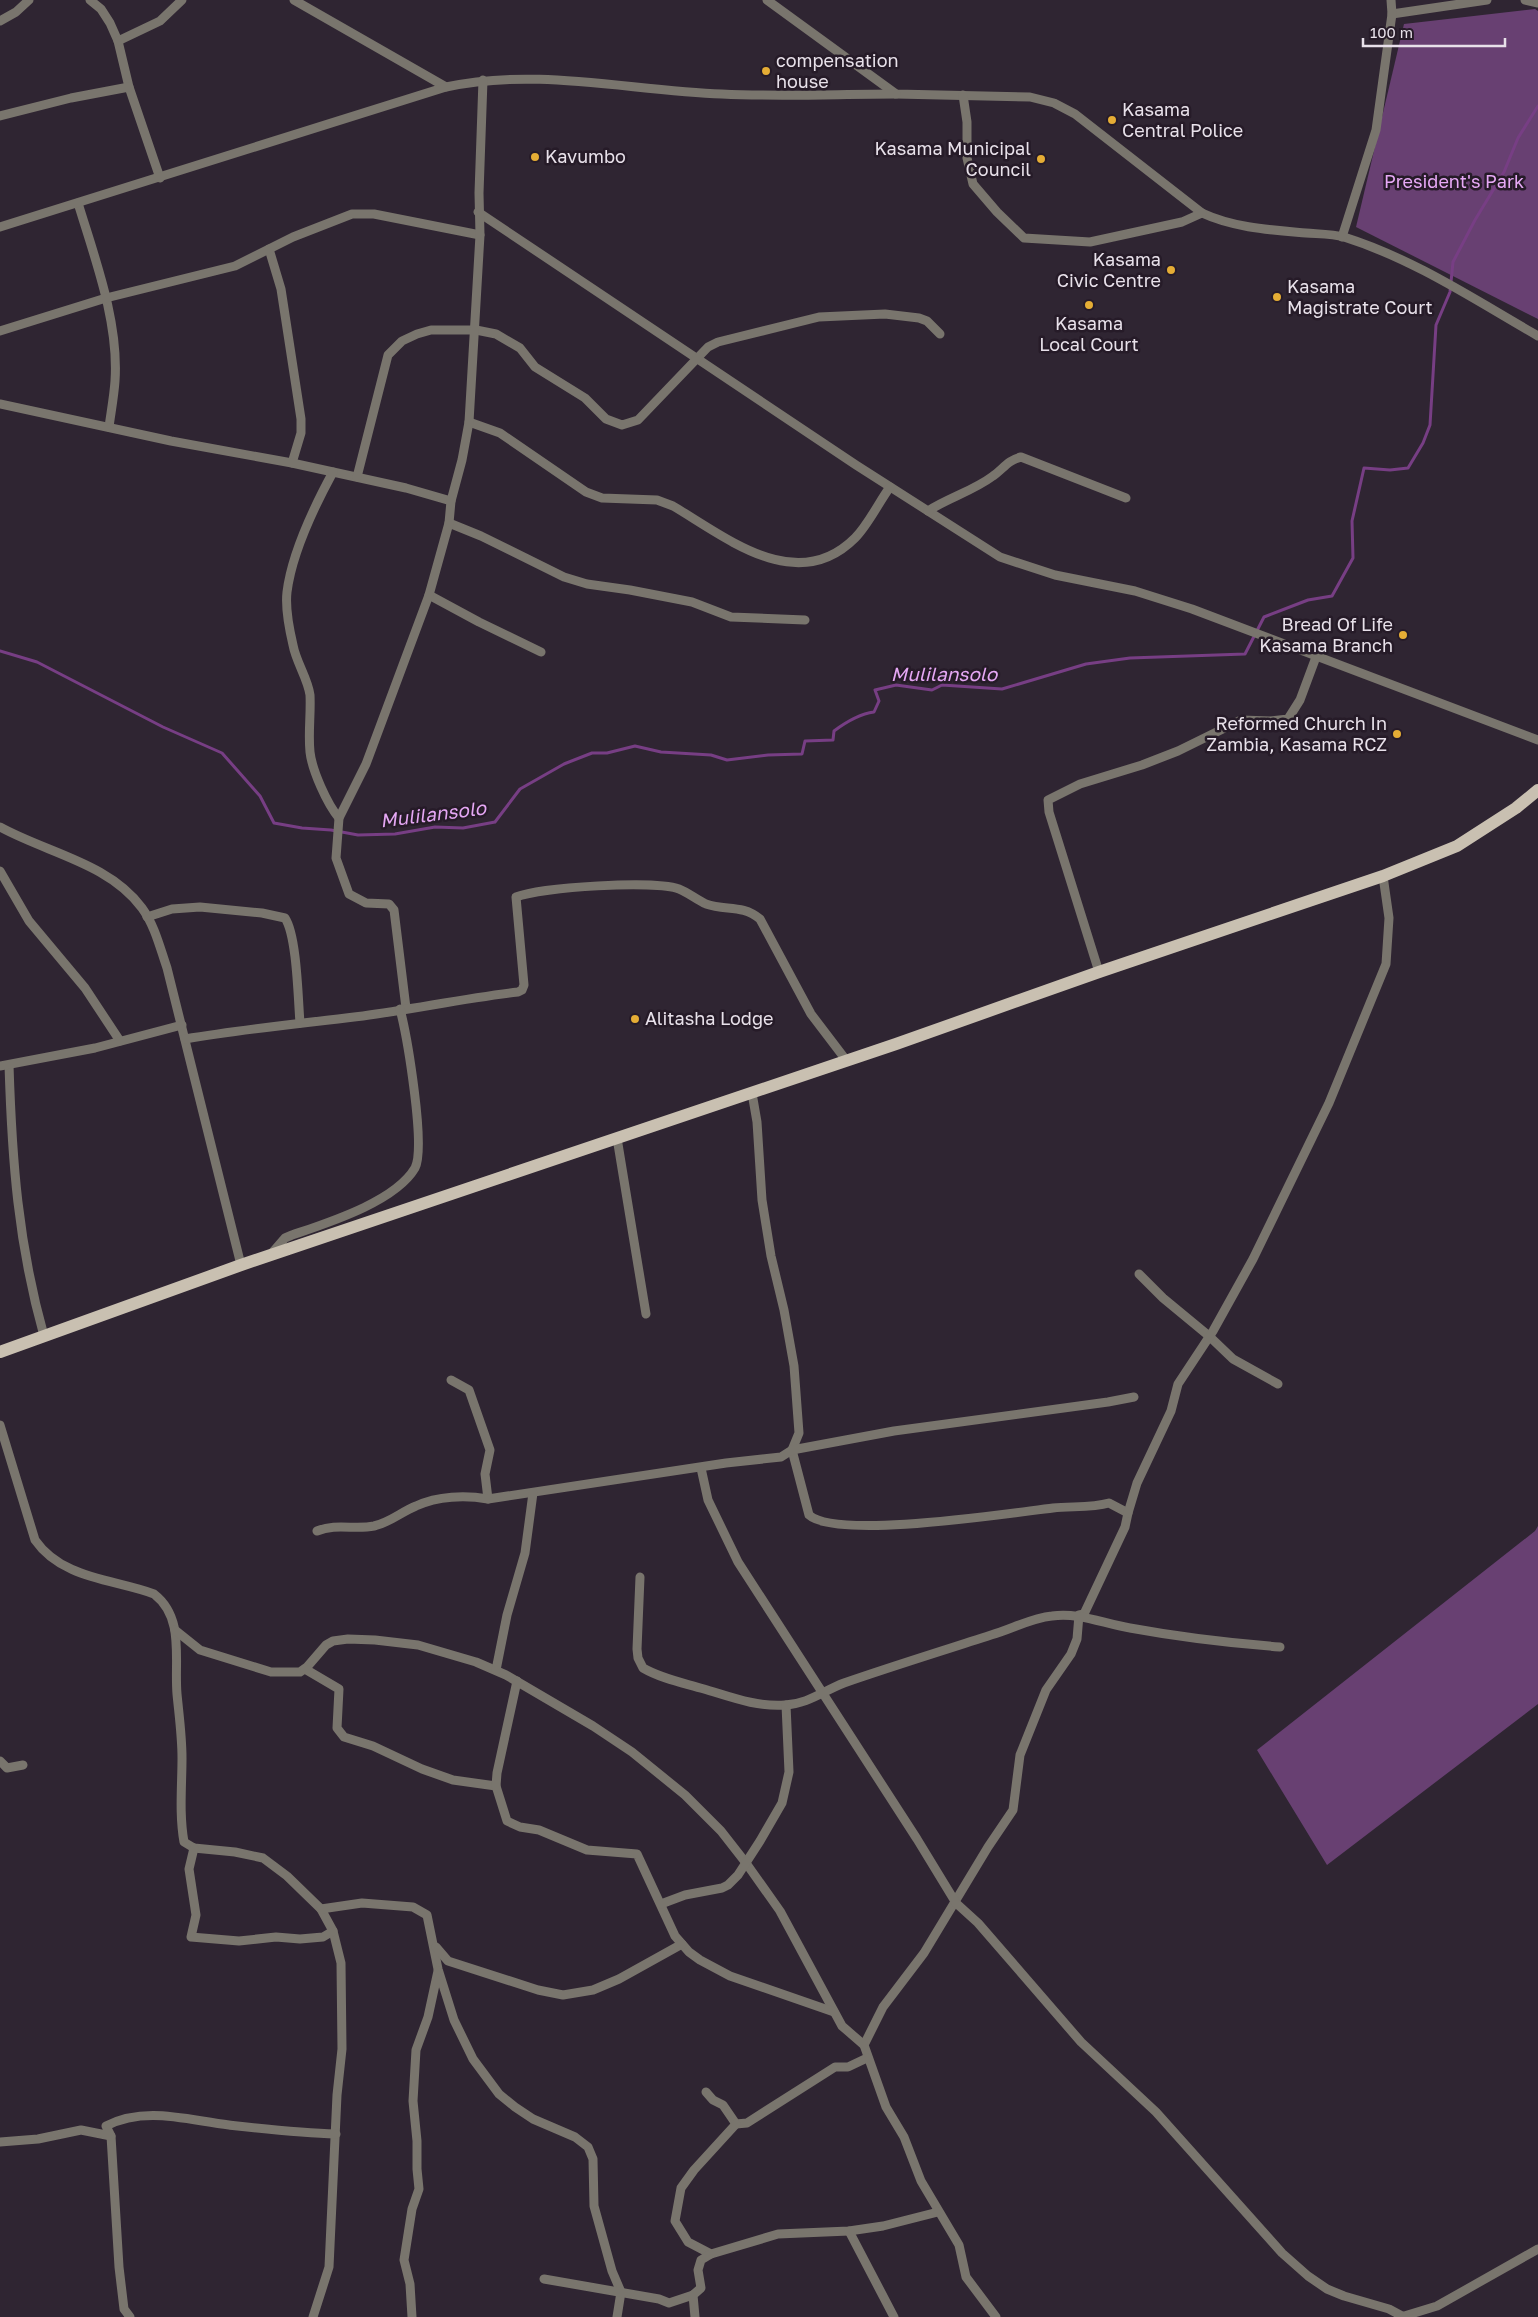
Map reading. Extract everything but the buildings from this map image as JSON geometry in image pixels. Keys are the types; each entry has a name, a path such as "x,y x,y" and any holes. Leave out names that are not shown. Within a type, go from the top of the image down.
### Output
{"main road":[{"path":"0,1352 241,1265 896,1044 1099,972 1383,876 1457,846 1510,813 1538,790"}],"street":[{"path":"0,21 16,12 28,0"},
{"path":"90,0 101,9 118,41 129,87 160,178"},
{"path":"118,41 160,21 182,0"},
{"path":"294,0 446,87"},
{"path":"767,0 896,94"},
{"path":"1342,237 1376,130 1392,14 1391,0"},
{"path":"1392,14 1487,0"},
{"path":"1525,0 1538,3"},
{"path":"270,1256 285,1238 359,1210 386,1196 414,1170 418,1158 419,1139 405,1029 394,910 388,904 366,903 349,894 336,858 337,825 366,764 429,595 449,523 451,501 462,460 469,422 476,330 483,80"},
{"path":"0,227 446,87 483,80 542,80 722,94 896,94 1030,97 1054,103 1075,114 1202,214 1227,222 1276,230 1342,237 1383,251 1424,269 1538,336"},
{"path":"0,116 71,98 129,87"},
{"path":"963,95 967,122 967,158 973,184 997,212 1024,238 1090,242 1174,224 1202,214"},
{"path":"78,203 106,298 112,336 115,380 109,427"},
{"path":"478,212 890,487 1000,557 1055,575 1135,591 1192,609 1316,657 1432,698 1538,740"},
{"path":"0,331 106,298 235,266 269,249 352,214 374,214 480,236"},
{"path":"269,249 281,289 301,419 301,433 292,463"},
{"path":"358,477 388,355 394,347 417,334 430,330 476,330 506,338 520,348 535,367 585,398 606,419 622,425 638,420 708,347 718,342 819,317 885,314 919,318 927,321 940,334"},
{"path":"0,404 171,441 358,477 451,501"},
{"path":"469,422 500,434 586,492 602,498 658,500 673,506 760,556 782,562 808,562 824,559 839,550 856,538 890,487"},
{"path":"928,511 943,501 980,485 1007,463 1021,457 1126,498"},
{"path":"333,472 317,501 294,563 287,593 287,612 298,666 308,688 310,753 337,825"},
{"path":"449,523 490,540 564,577 586,584 692,602 738,618 805,620"},
{"path":"429,595 541,652"},
{"path":"1099,972 1049,812 1048,800 1080,784 1142,765 1178,751 1241,720 1270,721 1288,718 1300,700 1316,657"},
{"path":"0,827 28,842 82,863 115,881 130,894 147,917 154,930 167,968 241,1265"},
{"path":"0,871 30,921 84,988 120,1041"},
{"path":"640,1576 637,1649 638,1658 644,1668 669,1679 750,1703 786,1705 807,1702 821,1692 1039,1618 1084,1614 1125,1527 1137,1483 1171,1411 1178,1384 1210,1336 1253,1258 1329,1103 1386,964 1389,918 1383,876"},
{"path":"185,1039 300,1022 365,1016 403,1008 522,990 516,897 561,888 642,885 678,888 705,904 750,911 760,919 811,1014 846,1060"},
{"path":"147,917 172,909 200,907 262,913 285,918 289,924 293,951 300,1022"},
{"path":"44,1336 33,1297 20,1227 5,1065 120,1041 182,1024"},
{"path":"752,1093 758,1130 762,1200 771,1256 784,1310 794,1366 799,1434 792,1450 809,1515 816,1521 829,1524 925,1523 1109,1503 1128,1513"},
{"path":"617,1138 646,1314"},
{"path":"1139,1274 1163,1298 1210,1336 1233,1359 1278,1384"},
{"path":"451,1380 469,1390 490,1450 485,1474 488,1500"},
{"path":"317,1531 330,1526 376,1526 397,1518 416,1506 442,1499 469,1496 488,1500 781,1457 792,1450 894,1431 1092,1405 1134,1397"},
{"path":"0,1425 32,1533 42,1551 93,1579 154,1594 162,1600 171,1615 175,1630 177,1692 182,1748 181,1822 184,1842 194,1848 235,1852 263,1858 287,1876 321,1909 333,1932 341,1963 342,2048 337,2095 329,2267 313,2317"},
{"path":"701,1468 708,1500 738,1562 778,1620 821,1692 917,1839 956,1903 978,1923 1081,2042 1156,2112 1282,2253 1308,2276 1327,2288 1358,2301 1389,2309 1402,2317 1437,2306 1538,2249"},
{"path":"496,1670 507,1616 525,1553 533,1493"},
{"path":"1079,1615 1105,1624 1151,1632 1229,1643 1280,1646"},
{"path":"864,2045 883,2007 915,1966 1013,1810 1020,1755 1046,1690 1071,1654 1076,1639 1079,1615"},
{"path":"175,1630 194,1647 270,1672 291,1673 305,1669 326,1645 333,1641 348,1639 375,1640 418,1646 476,1662 517,1681 593,1726 637,1757 685,1795 721,1831 746,1863 780,1911 842,2026 864,2045 867,2058 886,2107 904,2137 921,2182 959,2245 966,2276 996,2317"},
{"path":"305,1669 339,1689 337,1728 344,1738 373,1746 422,1769 453,1780 496,1786"},
{"path":"517,1681 496,1786 507,1821 511,1825 539,1830 587,1850 637,1854 669,1924 682,1944 700,1960 730,1976 834,2012"},
{"path":"661,1904 685,1895 722,1888 738,1876 775,1816 786,1790 789,1772 786,1705"},
{"path":"0,1761 7,1768 24,1765"},
{"path":"194,1848 189,1869 196,1915 191,1937 239,1941 276,1937 300,1939 323,1937 333,1932"},
{"path":"321,1909 362,1903 413,1907 427,1915 435,1946 438,1969 454,2020 473,2059 499,2094 533,2119 575,2137 588,2147 593,2159 594,2206 612,2271 621,2292 617,2317"},
{"path":"435,1946 448,1961 538,1990 563,1995 593,1990 619,1979 682,1944"},
{"path":"412,2317 410,2284 404,2260 412,2209 419,2189 413,2101 416,2050 428,2018 438,1969"},
{"path":"711,2254 688,2242 675,2221 682,2188 694,2170 736,2124 747,2124 835,2067 848,2067 867,2058"},
{"path":"706,2092 713,2100 723,2105 736,2124"},
{"path":"92,2131 118,2120 140,2115 169,2116 296,2133 336,2134"},
{"path":"106,2126 112,2136 119,2267 124,2309 130,2317"},
{"path":"0,2142 38,2138 81,2130 112,2136"},
{"path":"544,2279 659,2299 668,2303 693,2295 701,2288 698,2270 701,2260 711,2254 778,2234 849,2231 883,2226 938,2212"},
{"path":"849,2231 894,2317"},
{"path":"693,2295 696,2317"}],"green space":[{"name":"President's Park","path":"1535,9 1538,11 1538,319 1356,227 1404,24"},
{"path":"1538,1526 1538,1704 1327,1865 1257,1750 1535,1531"}],"waterway":[{"name":"Mulilansolo","path":"0,651 37,662 163,727 222,753 260,796 274,823 358,835 395,834 435,827 463,828 495,822 520,789 564,764 592,753 607,753 635,746 661,752 711,755 727,760 768,755 802,754 805,741 833,740 834,731 858,717 874,712 879,701 875,690 896,685 932,690 942,685 1002,689 1086,664 1130,658 1245,654 1264,617 1308,600 1332,596 1353,558 1352,521 1364,468 1390,470 1408,468 1423,443 1430,425 1436,325 1450,292 1453,262 1475,220 1504,172 1518,138 1538,106"}],"place":[{"name":"compensation house","path":"766,71"},
{"name":"Kasama Central Police","path":"1112,120"},
{"name":"Kavumbo","path":"535,157"},
{"name":"Kasama Municipal Council","path":"1041,159"},
{"name":"Kasama Civic Centre","path":"1171,270"},
{"name":"Kasama Magistrate Court","path":"1277,297"},
{"name":"Kasama Local Court","path":"1089,305"},
{"name":"Bread Of Life Kasama Branch","path":"1403,635"},
{"name":"Reformed Church In Zambia, Kasama RCZ","path":"1397,734"},
{"name":"Alitasha Lodge","path":"635,1019"}]}
